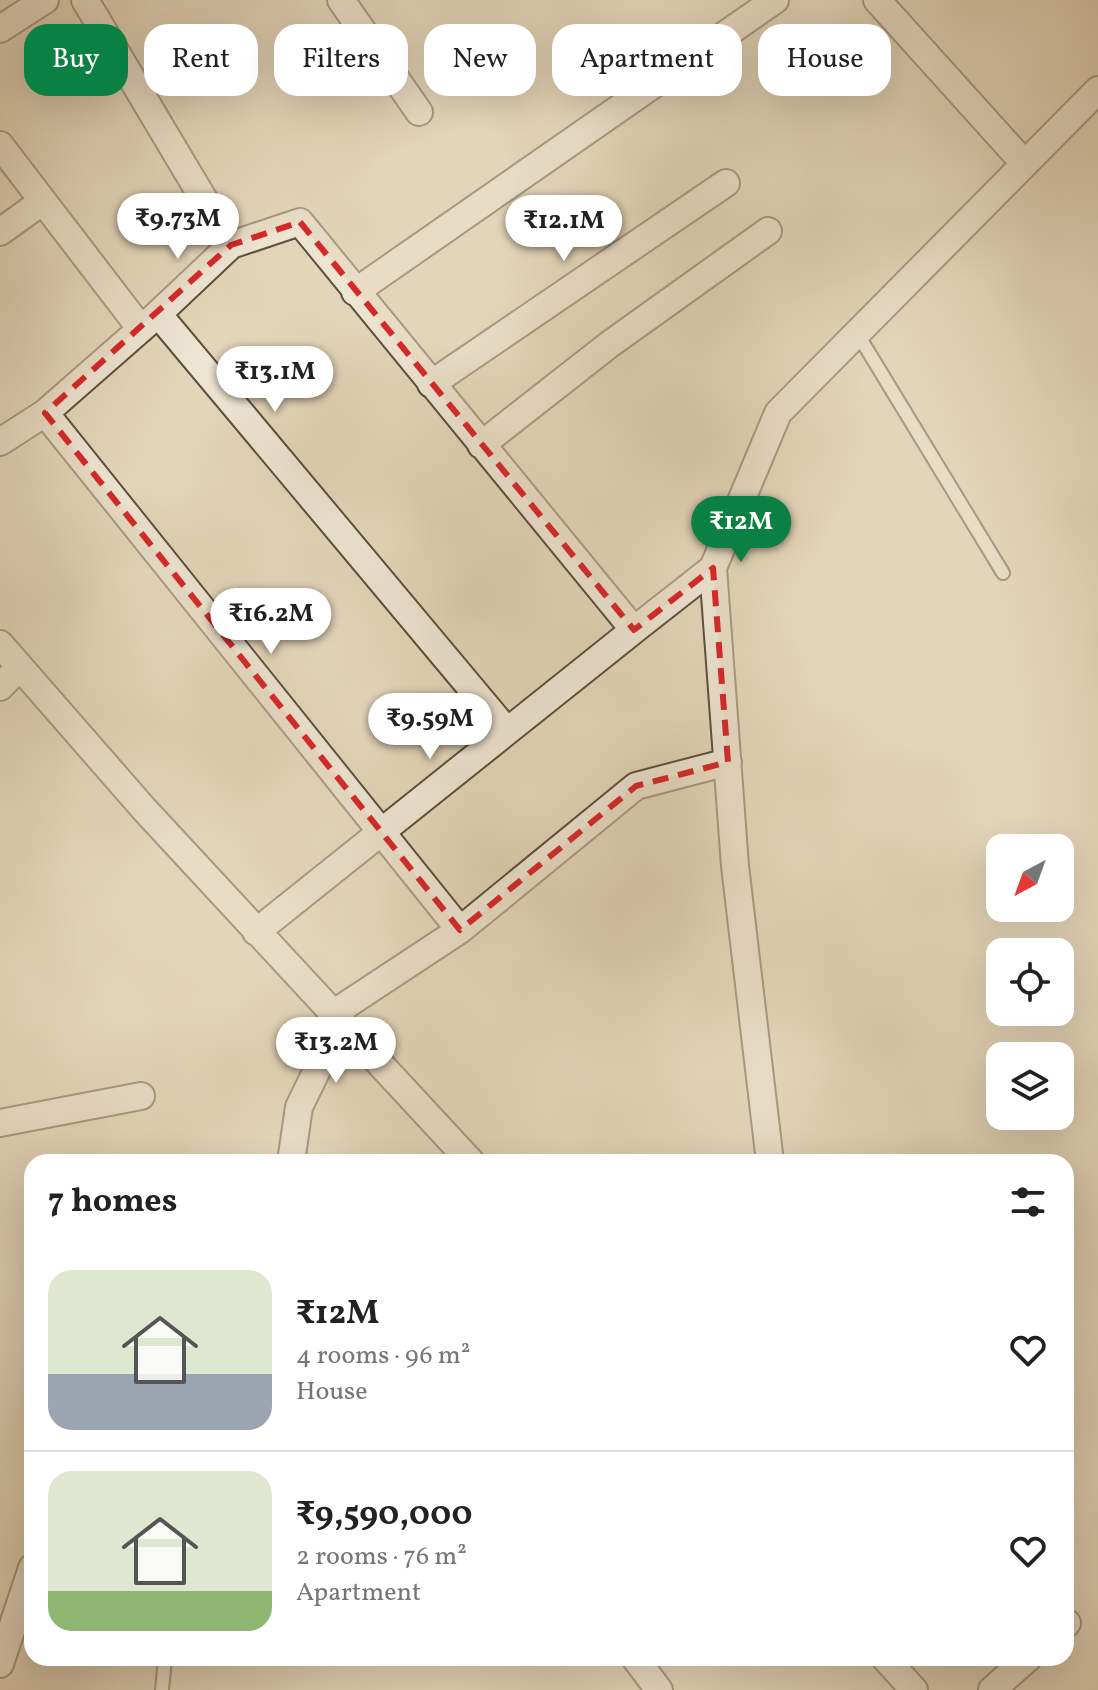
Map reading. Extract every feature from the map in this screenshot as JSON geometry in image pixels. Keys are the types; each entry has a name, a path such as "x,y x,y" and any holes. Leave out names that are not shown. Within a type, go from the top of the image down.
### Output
{"street":[{"path":"0,29 45,0"},
{"path":"85,0 231,245"},
{"path":"341,0 419,112"},
{"path":"355,292 775,0"},
{"path":"877,0 1024,163"},
{"path":"769,1154 735,866 713,568 778,413 1098,90"},
{"path":"0,145 43,201 507,731"},
{"path":"431,384 726,183"},
{"path":"0,232 43,201"},
{"path":"0,442 45,413 231,245 300,222 634,630"},
{"path":"481,445 622,335 768,231"},
{"path":"45,413 460,930"},
{"path":"256,932 713,568"},
{"path":"0,644 256,932 463,1154"},
{"path":"0,687 20,667"},
{"path":"292,1154 306,1090 336,1019 460,930 636,786 728,762"},
{"path":"0,1123 141,1096"},
{"path":"0,1664 24,1592"},
{"path":"641,1666 659,1690"},
{"path":"892,1666 914,1690"},
{"path":"992,1690 1019,1666"}],"lane":[{"path":"857,333 1003,573"},
{"path":"162,1690 164,1666"}],"highlighted area":[{"path":"300,222 634,630 713,568 728,762 636,786 460,930 45,413 231,245"}]}
